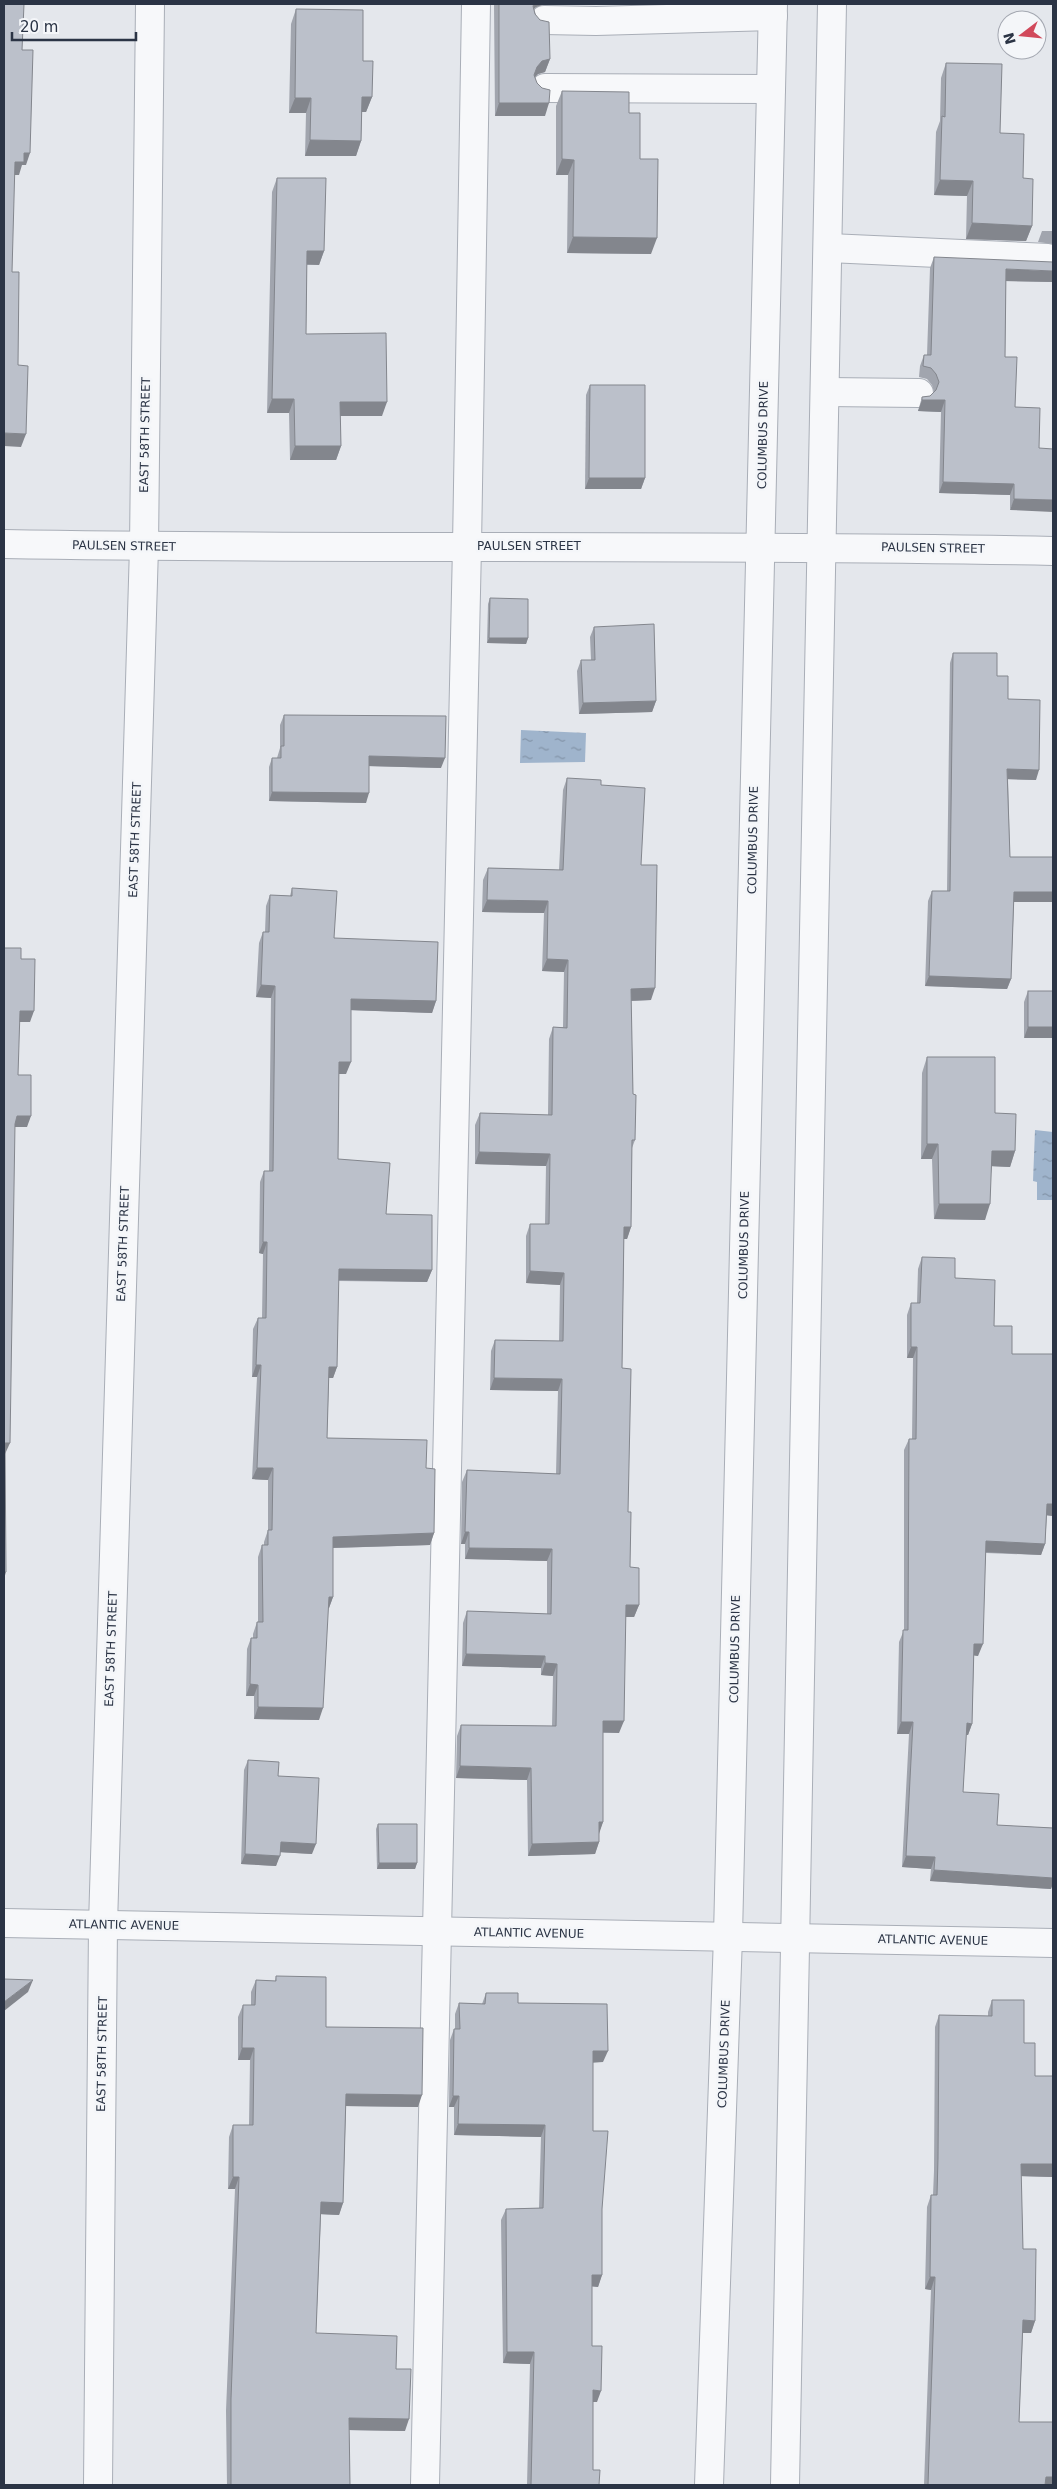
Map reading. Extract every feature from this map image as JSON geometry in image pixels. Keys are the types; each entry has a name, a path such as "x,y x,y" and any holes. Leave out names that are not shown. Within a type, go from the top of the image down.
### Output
{"street":[{"name":"EAST 58TH STREET","path":"98,2485 103,1925 144,547 150,4"},
{"path":"425,2485 467,546 476,4"},
{"path":"784,2485 792,1938 824,546 832,4"},
{"path":"544,20 596,22 773,10"},
{"name":"COLUMBUS DRIVE","path":"709,2485 728,1936 773,10"},
{"path":"545,88 771,89"},
{"path":"829,248 1048,258"},
{"path":"826,392 919,393"},
{"name":"PAULSEN STREET","path":"4,544 144,547 824,546 1053,551"},
{"name":"ATLANTIC AVENUE","path":"4,1923 1053,1943"}],"water":[{"path":"521,730 586,733 585,762 520,763"},
{"path":"1035,1130 1053,1132 1053,1200 1037,1200 1037,1182 1033,1181"}],"building":[{"path":"4,4 24,4 22,50 33,50 30,153 24,153 24,162 15,162 12,272 19,272 18,365 28,366 26,434 4,433"},
{"path":"499,4 534,4 535,14 540,20 549,22 550,59 542,61 534,75 537,83 542,88 550,90 549,103 499,103"},
{"path":"296,9 363,10 363,61 373,61 372,97 362,97 361,141 310,140 311,98 295,98"},
{"path":"946,63 1002,64 1000,133 1024,134 1023,178 1033,179 1032,226 972,223 973,181 940,180 942,116 945,117"},
{"path":"562,91 629,92 629,113 640,113 640,159 658,159 657,238 573,237 574,160 562,159"},
{"path":"277,178 326,178 324,251 307,251 306,334 386,333 387,402 340,402 341,446 295,446 294,399 272,399"},
{"path":"934,257 1053,262 1053,271 1006,269 1005,357 1017,357 1015,407 1040,408 1039,448 1053,449 1053,500 1014,499 1014,484 943,482 945,400 922,400 922,397 930,396 936,390 939,382 931,368 923,366 924,355 931,355"},
{"path":"590,385 645,385 645,478 589,478"},
{"path":"490,598 528,599 528,638 489,638"},
{"path":"654,624 656,701 583,703 581,660 595,660 594,627"},
{"path":"953,653 997,653 997,676 1008,676 1008,699 1040,700 1039,770 1007,769 1010,857 1053,857 1053,892 1014,892 1011,979 929,976 932,891 950,891"},
{"path":"284,715 446,716 445,758 369,756 369,793 272,792 272,758 281,758 281,746 284,746"},
{"path":"567,778 601,780 601,785 645,788 641,865 657,865 655,988 631,989 633,1094 636,1095 635,1140 632,1140 631,1227 624,1227 622,1368 631,1369 628,1512 631,1512 630,1567 639,1568 639,1605 626,1605 624,1721 603,1721 603,1822 599,1822 599,1842 532,1844 531,1768 460,1766 461,1725 556,1726 557,1664 545,1663 545,1656 466,1654 467,1611 551,1614 552,1549 469,1548 469,1532 465,1532 467,1470 560,1474 562,1379 494,1378 495,1340 563,1341 564,1273 530,1271 530,1224 549,1224 550,1154 479,1152 480,1113 552,1115 553,1027 567,1028 568,960 547,959 548,901 487,900 488,868 563,870"},
{"path":"292,888 337,891 334,938 438,942 436,1001 351,999 351,1062 339,1062 338,1159 390,1163 386,1214 432,1215 432,1270 339,1269 337,1367 329,1367 327,1438 427,1440 426,1468 435,1469 434,1533 333,1537 333,1597 329,1597 323,1708 258,1707 258,1685 250,1684 251,1638 257,1638 257,1622 263,1622 262,1545 268,1545 268,1530 272,1530 273,1468 257,1468 261,1365 256,1365 258,1318 266,1318 267,1242 263,1242 264,1171 273,1171 275,986 261,985 263,932 269,932 270,895 292,896"},
{"path":"4,948 21,948 21,959 35,959 34,1011 20,1011 18,1075 31,1075 31,1116 17,1116 15,1124 10,1443 5,1443 6,1572 4,1572"},
{"path":"1028,991 1053,991 1053,1027 1028,1027"},
{"path":"927,1057 995,1057 995,1113 1016,1114 1015,1151 992,1151 990,1204 939,1204 938,1144 927,1144"},
{"path":"922,1257 955,1258 955,1278 995,1280 994,1326 1012,1326 1012,1354 1053,1354 1053,1504 1047,1504 1045,1544 986,1541 983,1644 974,1644 972,1724 967,1723 963,1792 999,1794 997,1825 1053,1828 1053,1878 934,1870 935,1857 906,1856 913,1722 901,1722 903,1630 908,1630 909,1439 916,1439 917,1347 911,1347 911,1303 920,1303"},
{"path":"248,1760 279,1762 278,1776 319,1778 316,1844 281,1842 280,1856 245,1854"},
{"path":"378,1824 417,1824 417,1863 379,1863"},
{"path":"276,1976 326,1977 326,2027 423,2028 422,2095 346,2094 343,2203 321,2202 316,2333 397,2336 396,2369 411,2369 409,2419 349,2418 350,2485 231,2485 231,2399 239,2177 233,2177 233,2125 253,2125 254,2048 242,2048 243,2005 255,2005 256,1980 276,1981"},
{"path":"4,1979 33,1980 4,2002"},
{"path":"486,1993 518,1993 518,2003 607,2004 608,2051 593,2051 593,2131 608,2131 602,2209 602,2275 592,2275 592,2346 602,2346 601,2391 593,2390 593,2470 600,2470 599,2485 531,2485 534,2352 507,2352 506,2209 543,2208 545,2125 458,2124 459,2096 453,2096 454,2029 460,2029 459,2003 485,2004"},
{"path":"992,2000 1024,2000 1024,2043 1035,2043 1035,2076 1053,2076 1053,2164 1021,2164 1023,2249 1036,2249 1035,2321 1023,2320 1019,2422 1053,2422 1053,2477 1046,2477 1045,2485 928,2485 935,2277 930,2277 931,2195 937,2195 939,2015 992,2016"}]}
